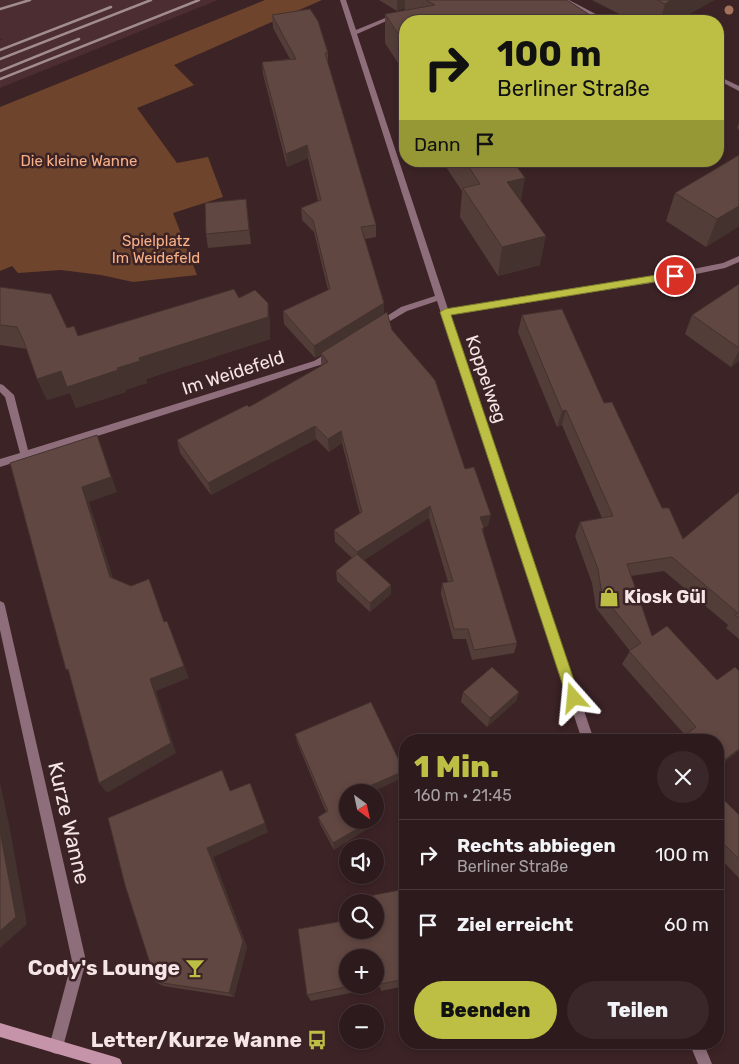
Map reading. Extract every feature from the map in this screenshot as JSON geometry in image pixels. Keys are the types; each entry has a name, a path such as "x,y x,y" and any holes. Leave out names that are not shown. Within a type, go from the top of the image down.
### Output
{"main road":[{"path":"0,1030 115,1064"}],"street":[{"name":"Koppelweg","path":"343,0 586,734"},
{"path":"564,0 594,15"},
{"path":"354,33 407,11"},
{"path":"724,81 739,88"},
{"path":"445,312 658,279 725,265 739,259"},
{"path":"373,328 404,309 440,297"},
{"name":"Im Weidefeld","path":"0,463 317,363 341,348"},
{"path":"0,388 9,395 25,456"},
{"name":"Kurze Wanne","path":"0,606 79,961 56,1047"},
{"path":"699,1049 705,1064"}],"shaded area":[{"path":"0,0 218,0 0,88 0,40 3,39 0,39"}],"green space":[{"name":"Die kleine Wanne","path":"265,0 322,0 174,65 194,85 137,108 177,163 208,157 223,197 173,213 197,275 133,282 101,275 61,270 18,273 12,266 0,271 0,107"}],"building":[{"path":"426,0 567,0 590,15 399,15 399,35 385,14 435,5"},
{"path":"657,0 671,0 665,4"},
{"path":"310,9 318,21 328,53 325,53 376,225 361,227 384,303 314,346 283,311 330,289 313,220 301,208 321,200 307,145 286,154 262,62 296,59 272,15"},
{"path":"739,155 739,206 717,219 675,193 719,167 724,167 724,164"},
{"path":"469,167 517,167 525,178 507,182 546,236 502,247 463,188 480,184"},
{"path":"246,199 249,230 206,234 205,203"},
{"path":"739,284 739,348 692,315"},
{"path":"0,287 51,294 67,328 74,326 78,336 234,289 239,298 255,290 268,303 268,317 139,358 140,361 117,368 118,370 67,387 61,371 37,379 17,327 0,325"},
{"path":"562,309 604,403 612,402 662,508 669,508 683,539 739,492 739,618 735,615 738,613 672,557 627,564 652,636 667,626 717,680 735,667 739,671 739,749 724,760 724,734 686,734 696,727 629,651 641,643 602,595 598,569 580,522 613,516 566,410 562,411 522,315"},
{"path":"387,312 392,330 435,380 465,469 474,467 491,515 480,517 484,528 482,529 517,643 474,650 468,629 454,629 442,583 453,581 430,506 357,552 334,530 362,512 341,431 328,439 315,426 208,483 177,440 247,405 249,407 328,362 321,353"},
{"path":"97,435 111,477 82,487 110,577 131,586 149,579 164,622 167,621 184,666 150,679 171,743 99,783 68,669 66,670 10,463"},
{"path":"357,554 391,585 370,603 336,571"},
{"path":"492,667 519,692 490,718 463,692"},
{"path":"371,702 399,761 399,773 374,784 339,784 339,829 357,829 333,843 318,817 328,811 295,734"},
{"path":"222,770 230,791 250,783 265,823 207,848 243,941 229,993 156,982 125,885 108,818"},
{"path":"724,800 739,815 739,859 724,844"},
{"path":"0,831 16,917 0,931"},
{"path":"399,890 399,980 384,983 384,949 339,949 339,988 307,995 298,929 339,922 339,939 384,939 384,894 379,894"}],"railway":[{"path":"0,9 30,0"},
{"path":"0,59 151,0"},
{"path":"0,79 199,0"},
{"path":"0,50 111,7"},
{"path":"0,71 79,39"}],"place":[{"name":"Kiosk Gül","path":"609,597"},
{"name":"Cody's Lounge","path":"195,968"},
{"name":"Letter/Kurze Wanne","path":"317,1040"}],"route":[{"path":"574,698 445,312 675,276"}],"park label":[{"name":"Spielplatz Im Weidefeld","path":"156,250"}]}
